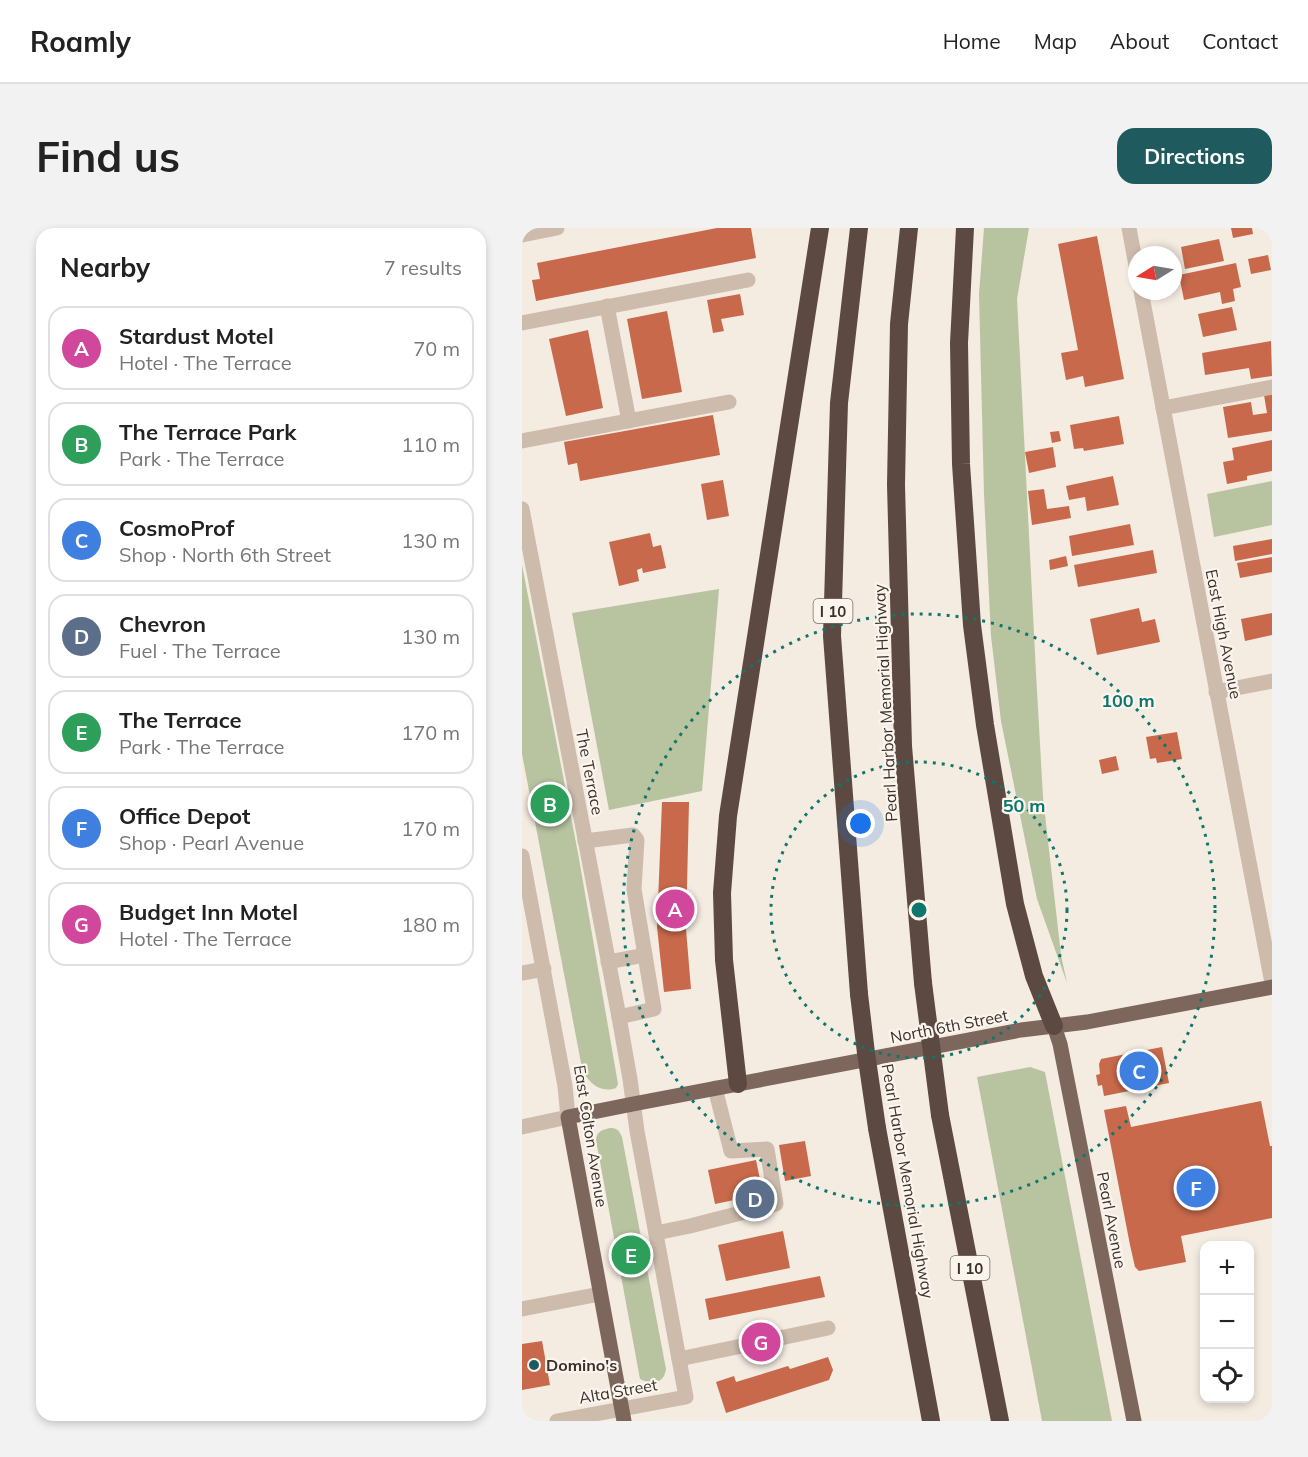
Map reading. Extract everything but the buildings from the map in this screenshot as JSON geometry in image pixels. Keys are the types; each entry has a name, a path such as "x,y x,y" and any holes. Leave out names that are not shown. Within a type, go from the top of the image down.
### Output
{"highway":[{"path":"738,1084 724,960 722,893 728,816 820,228"},
{"name":"Pearl Harbor Memorial Highway","path":"859,228 839,403 832,636 859,994 866,1053 877,1128 931,1421"},
{"name":"Pearl Harbor Memorial Highway","path":"909,228 899,324 896,485 903,746 923,982 940,1115 1000,1421"},
{"path":"965,228 959,343 961,464 972,625 985,725 1015,904 1034,976 1054,1026"}],"main road":[{"name":"North 6th Street","path":"568,1118 1021,1030 1087,1022 1272,985"},
{"name":"Pearl Avenue","path":"1054,1026 1060,1044 1134,1421"},
{"name":"East Colton Avenue","path":"568,1118 623,1415"}],"street":[{"path":"522,235 557,228"},
{"path":"1129,228 1132,246"},
{"path":"522,323 748,280"},
{"name":"East High Avenue","path":"1143,300 1272,985"},
{"path":"607,306 629,421"},
{"path":"1163,408 1272,387"},
{"path":"522,441 729,402"},
{"name":"The Terrace","path":"522,509 619,1017 686,1397"},
{"path":"1216,692 1272,681"},
{"path":"585,841 633,835 637,840 634,889 654,1009 619,1017"},
{"name":"East Colton Avenue","path":"522,856 565,1086 568,1118"},
{"path":"608,962 645,955"},
{"path":"522,973 543,969"},
{"path":"656,1233 776,1204 767,1149 731,1151 715,1088"},
{"path":"522,1127 568,1118"},
{"path":"522,1309 600,1294"},
{"path":"679,1359 828,1328"},
{"name":"Alta Street","path":"557,1421 623,1415 686,1397"}],"green space":[{"path":"984,228 1029,228 1017,299 1043,797 1061,955 1067,983 1037,899 1001,721 991,636 984,494 979,294"},
{"path":"1272,481 1272,525 1214,537 1207,494"},
{"path":"522,565 578,853 618,1084 616,1088 605,1089 595,1086 587,1078 582,1068 522,754"},
{"path":"719,589 702,791 609,810 572,613"},
{"path":"1030,1067 1045,1072 1112,1421 1042,1421 977,1077"},
{"path":"610,1128 618,1130 622,1137 666,1369 663,1378 657,1382 640,1379 596,1140 600,1131"}],"place":[{"name":"The Terrace Park","path":"550,804"},
{"name":"Stardust Motel","path":"675,909"},
{"name":"CosmoProf","path":"1139,1071"},
{"name":"Office Depot","path":"1196,1188"},
{"name":"Chevron","path":"755,1199"},
{"name":"The Terrace","path":"631,1255"},
{"name":"Budget Inn Motel","path":"761,1342"},
{"name":"Domino's","path":"534,1365"}]}
